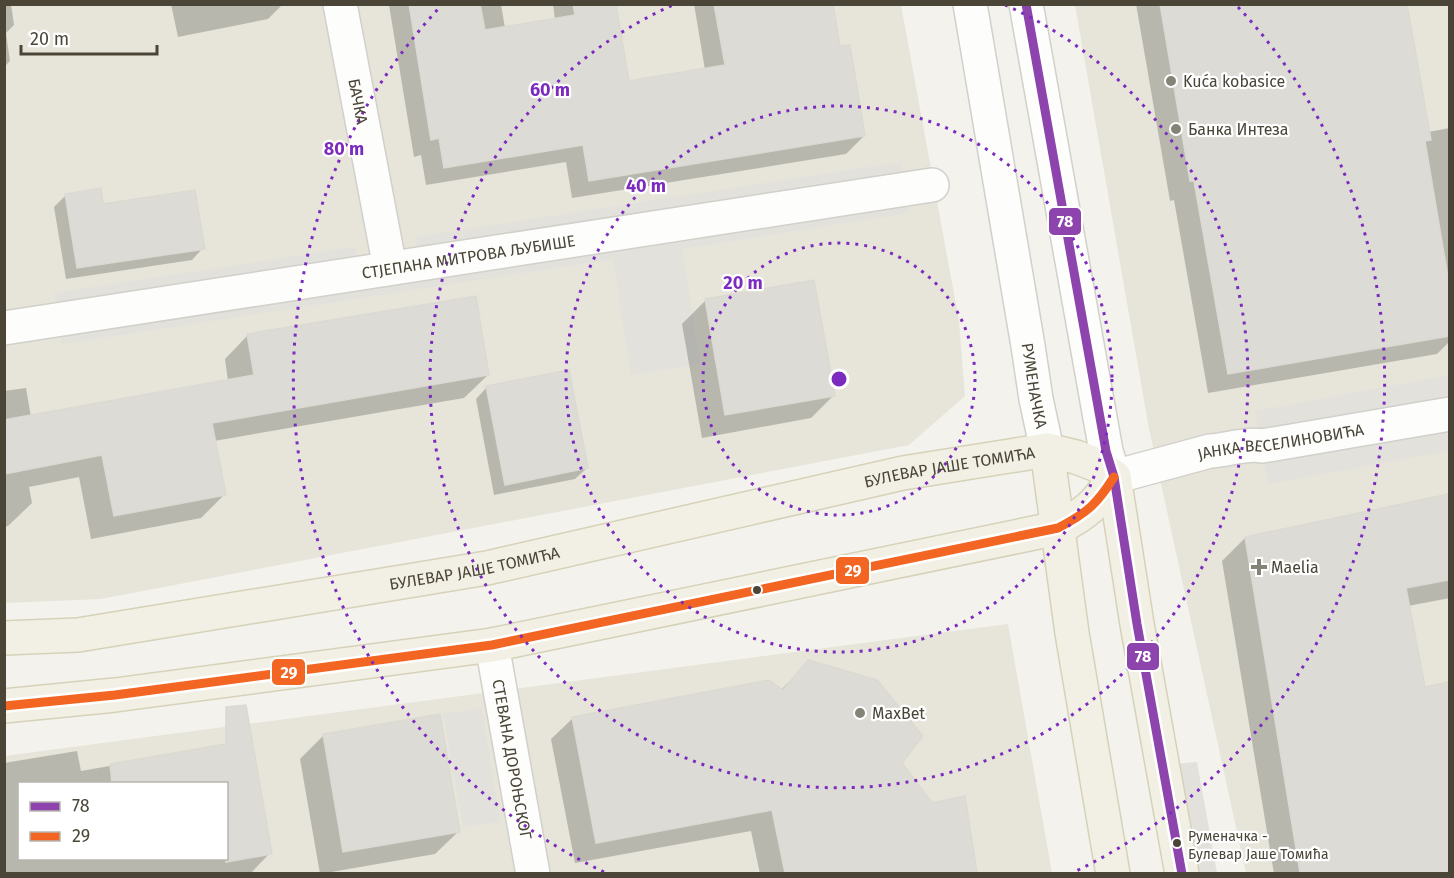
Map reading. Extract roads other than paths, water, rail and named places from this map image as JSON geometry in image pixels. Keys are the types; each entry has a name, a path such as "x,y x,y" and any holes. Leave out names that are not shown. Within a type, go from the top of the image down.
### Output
{"main road":[{"name":"БУЛЕВАР ЈАШЕ ТОМИЋА","path":"4,638 78,635 488,568 903,473 1047,450 1097,465 1114,477"},
{"name":"РУМЕНАЧКА","path":"1047,450 1072,633 1113,873"},
{"path":"4,706 114,695 492,645 1058,528 1082,516 1101,498 1114,477"},
{"path":"1114,477 1137,624 1182,873"}],"street":[{"name":"БАЧКА","path":"340,4 390,268"},
{"name":"РУМЕНАЧКА","path":"970,4 1036,399 1047,450"},
{"path":"1026,4 1106,451 1114,477"},
{"name":"СТЈЕПАНА МИТРОВА ЉУБИШЕ","path":"4,328 932,185"},
{"name":"ЈАНКА ВЕСЕЛИНОВИЋА","path":"1114,477 1210,451 1253,444 1262,446 1449,414"},
{"name":"СТЕВАНА ДОРОЊСКОГ","path":"492,645 533,873"}],"place":[{"name":"Kuća kobasice","path":"1171,81"},
{"name":"Банка Интеза","path":"1176,129"},
{"name":"Maelia","path":"1259,567"},
{"name":"MaxBet","path":"860,713"},
{"name":"Руменачка - Булевар Јаше Томића","path":"1177,843"}]}
